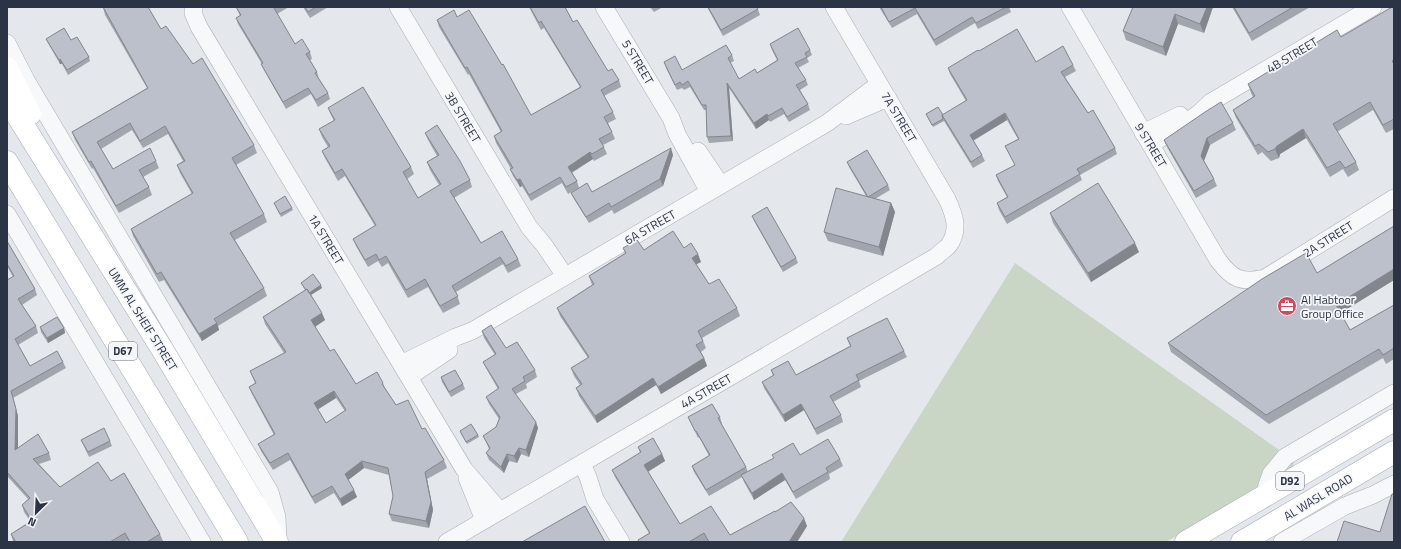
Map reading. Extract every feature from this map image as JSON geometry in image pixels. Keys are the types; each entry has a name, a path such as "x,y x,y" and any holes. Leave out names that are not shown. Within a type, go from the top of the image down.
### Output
{"main road":[{"path":"7,68 37,126 43,144 46,162"},
{"name":"UMM AL SHEIF STREET","path":"7,98 162,349 277,542"},
{"name":"D67","path":"7,162 237,542"},
{"path":"7,189 71,294 145,408 155,419 168,426"},
{"name":"D92","path":"1186,542 1394,420"},
{"name":"AL WASL ROAD","path":"1242,542 1394,452"}],"street":[{"name":"1A STREET","path":"194,7 193,13 199,27 464,469 471,491 484,520"},
{"name":"3B STREET","path":"398,7 529,227 544,245 560,280"},
{"name":"5 STREET","path":"604,7 671,118 687,135 715,189"},
{"name":"7A STREET","path":"834,7 947,199 954,214 956,230"},
{"name":"9 STREET","path":"1070,7 1218,260 1226,271 1238,279"},
{"name":"4B STREET","path":"1147,139 1195,108 1211,102 1373,7"},
{"path":"7,42 26,80 270,492 277,517 277,542"},
{"name":"6A STREET","path":"405,370 456,337 472,331 827,123 879,84"},
{"name":"6A STREET","path":"827,123 843,118 888,98"},
{"name":"2A STREET","path":"1238,279 1250,281 1265,278 1394,198"},
{"path":"7,214 202,542"},
{"name":"4A STREET","path":"447,542 936,256 949,245 956,230"},
{"path":"1265,496 1271,474 1285,457 1394,393"},
{"path":"576,467 621,542"},
{"name":"1A STREET","path":"464,469 478,483 500,512"},
{"name":"AL WASL ROAD","path":"1282,542 1345,506 1373,495 1394,484"}],"green space":[{"path":"1015,263 1289,457 1294,464 1292,468 1166,542 841,542"}],"building":[{"path":"103,7 148,7 161,29 166,26 193,64 202,58 254,145 232,158 264,214 230,233 264,288 214,319 217,323 199,334 161,272 157,274 131,229 193,193 177,165 185,161 165,126 140,141 130,123 97,142 113,169 150,148 156,161 139,170 149,187 116,206 91,161 89,162 72,132 148,88"},
{"path":"236,7 276,7 274,8 295,44 302,39 310,52 306,54 317,72 315,73 328,93 316,100 308,88 283,102 261,64 263,63 236,18 241,15"},
{"path":"305,7 316,7 308,12"},
{"path":"530,7 565,7 573,22 577,20 608,71 612,69 619,80 601,90 613,112 604,117 612,132 599,139 604,147 592,154 590,152 568,167 577,181 566,187 560,177 529,195 520,179 517,180 510,169 513,168 494,136 502,131 467,67 465,68 437,20 454,10 457,17 469,10 502,65 503,64 531,115 581,87 541,21 539,23"},
{"path":"708,7 757,7 758,9 721,30"},
{"path":"881,7 1006,7 976,23 972,17 934,40 915,8 889,22"},
{"path":"1133,7 1207,7 1200,24 1175,14 1163,47 1123,31"},
{"path":"1234,7 1293,7 1249,33"},
{"path":"1394,7 1394,60 1392,61 1394,64 1394,119 1383,125 1370,102 1333,124 1356,162 1345,168 1340,161 1327,168 1303,129 1277,146 1275,149 1268,152 1259,144 1255,146 1233,110 1255,96 1248,84 1337,30 1341,37"},
{"path":"64,28 71,40 77,37 89,57 67,70 46,39"},
{"path":"798,28 810,50 805,53 807,57 795,63 806,80 796,85 808,104 787,117 782,108 768,116 767,114 754,123 727,83 731,136 707,137 706,105 702,105 688,81 682,85 680,82 675,85 664,62 675,56 682,70 726,45 732,55 728,58 739,79 755,69 757,73 778,60 770,44"},
{"path":"1017,29 1036,62 1063,46 1073,65 1061,72 1088,113 1093,110 1115,148 1077,169 1080,174 1005,217 997,203 1008,197 996,175 1015,165 1005,146 1019,139 1005,113 970,135 982,155 971,162 942,115 967,100 948,68"},
{"path":"363,87 411,167 403,172 418,198 441,184 427,162 439,155 425,133 437,125 460,161 470,180 450,191 481,243 502,231 518,259 506,266 500,257 452,286 458,296 440,306 425,279 406,290 386,256 379,260 376,254 365,260 353,239 376,225 342,169 335,173 322,151 330,146 319,129 335,120 328,108"},
{"path":"1221,102 1233,123 1207,138 1201,156 1214,179 1194,191 1164,140"},
{"path":"938,107 943,115 943,119 932,125 926,114"},
{"path":"671,148 660,179 611,207 609,203 586,217 571,193 587,183 592,192"},
{"path":"867,150 888,185 868,197 847,162"},
{"path":"1098,183 1135,243 1088,273 1050,213"},
{"path":"836,188 891,203 879,247 824,232"},
{"path":"285,196 292,208 280,214 274,203"},
{"path":"767,207 796,258 781,267 752,216"},
{"name":"Al Habtoor Group Office","path":"1394,226 1394,269 1336,305 1350,330 1394,305 1394,348 1383,355 1379,349 1266,415 1168,343 1262,279 1306,253 1317,273"},
{"path":"673,231 684,248 691,243 698,254 692,258 709,284 719,279 737,308 698,331 703,341 696,345 704,358 658,387 653,378 595,416 576,388 582,384 571,368 589,357 557,308 594,284 589,276 626,253 623,248 637,240 644,250"},
{"path":"7,241 35,289 18,299 36,326 15,339 30,366 57,351 63,362 11,391 16,409 15,450 38,434 49,453 33,459 60,487 98,462 111,481 124,473 160,534 147,542 130,542 125,533 110,542 16,542 11,534 32,521 22,505 30,498 7,472 7,280 14,276 7,264"},
{"path":"313,274 321,285 309,293 301,283"},
{"path":"307,289 322,313 311,320 330,351 334,349 356,384 377,372 383,383 382,384 396,405 408,400 422,429 425,428 444,460 425,472 431,502 426,521 389,514 393,496 388,468 362,461 345,474 354,490 340,499 332,486 312,497 288,453 270,463 258,444 275,434 249,387 256,383 250,371 286,352 263,317","holes":["334,391 346,410 326,423 314,403"]},
{"path":"57,317 64,328 47,338 40,327"},
{"path":"887,318 904,351 856,375 859,380 830,396 841,415 815,429 801,404 783,415 762,382 774,375 771,370 788,361 796,375 851,346 847,338"},
{"path":"491,325 506,348 517,342 535,370 523,377 525,381 512,389 536,422 526,450 519,448 514,456 507,454 501,467 486,453 490,448 483,436 496,427 500,417 486,397 499,388 483,362 496,354 482,331"},
{"path":"455,370 463,384 449,392 441,377"},
{"path":"712,404 720,417 718,418 746,467 706,490 692,466 710,455 688,417"},
{"path":"471,424 478,435 466,442 460,431"},
{"path":"104,428 110,441 88,452 81,440"},
{"path":"653,438 662,454 644,465 680,524 711,506 730,535 791,502 804,518 789,542 709,542 704,533 689,542 639,542 638,540 650,533 612,470 641,452 638,447"},
{"path":"828,439 840,459 826,468 828,472 793,492 782,473 752,493 741,475 774,458 772,455 793,443 800,455"},
{"path":"1392,494 1394,494 1394,542 1337,542 1344,521 1380,532"},
{"path":"585,506 605,542 522,542"}],"place":[{"name":"Al Habtoor Group Office","path":"1287,306"}]}
